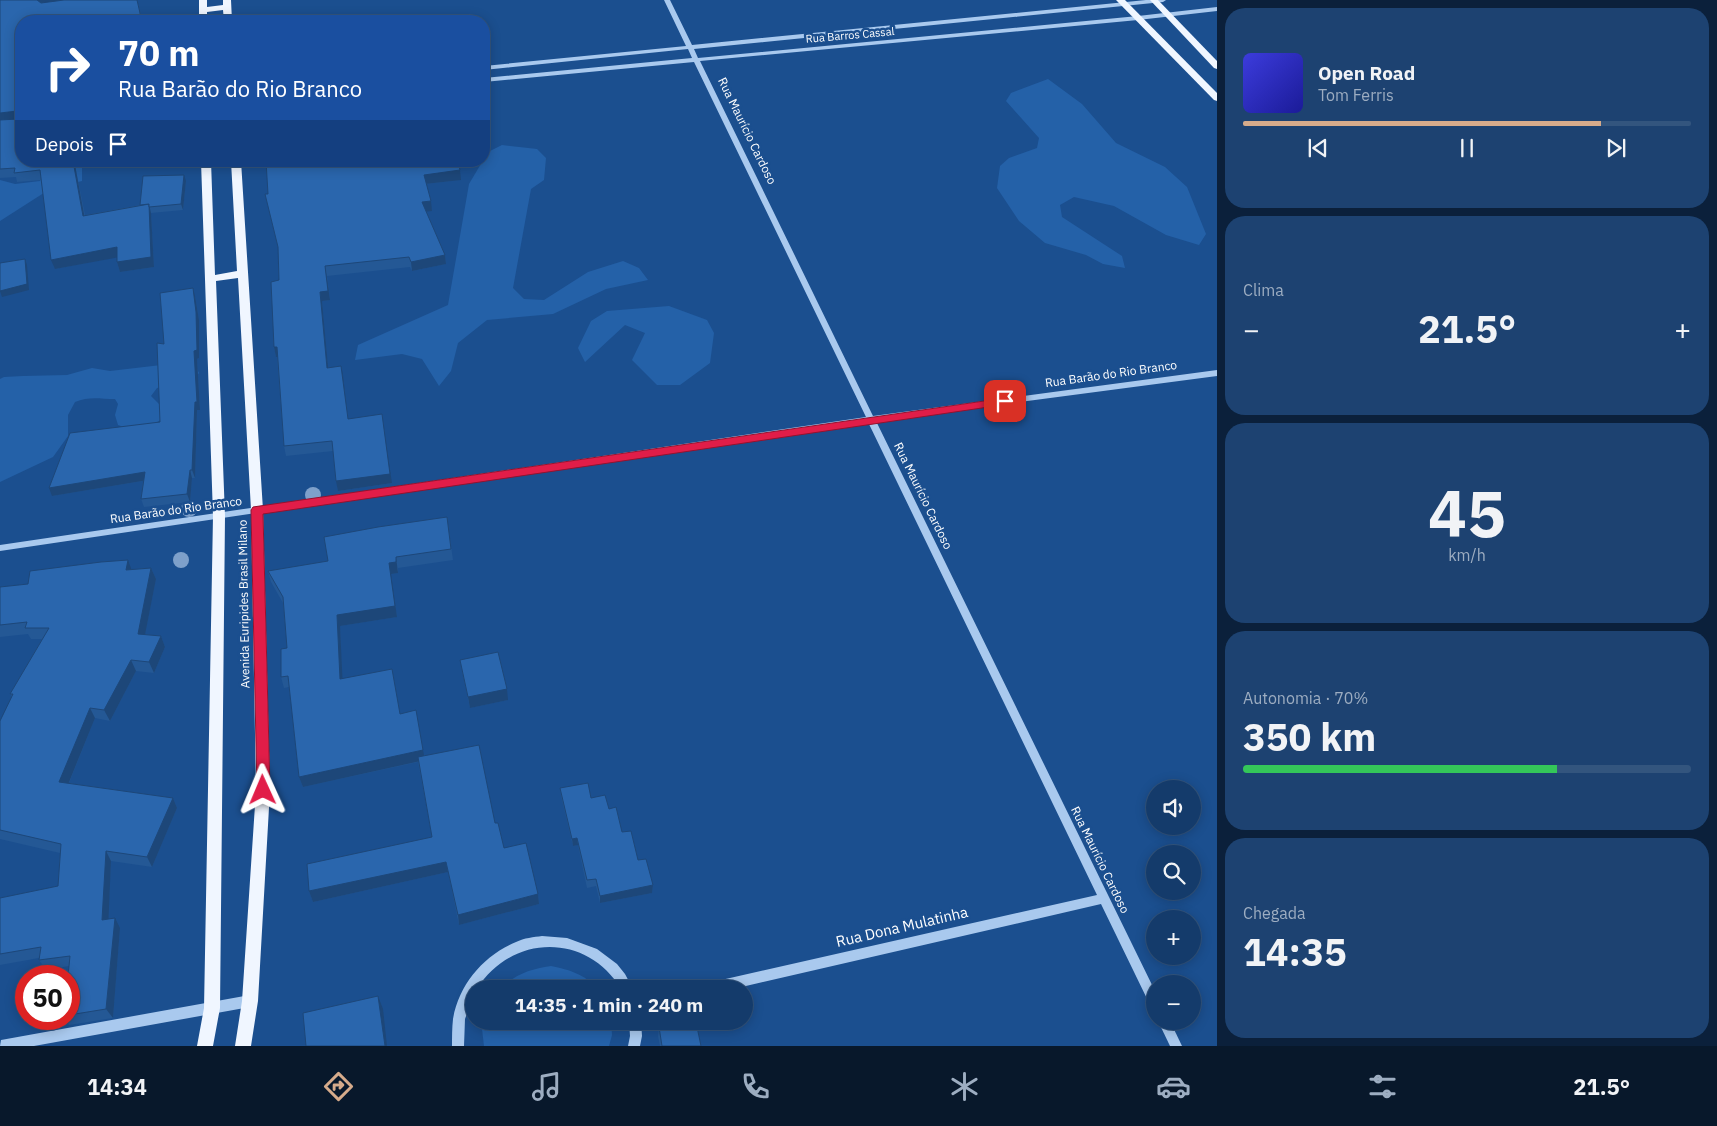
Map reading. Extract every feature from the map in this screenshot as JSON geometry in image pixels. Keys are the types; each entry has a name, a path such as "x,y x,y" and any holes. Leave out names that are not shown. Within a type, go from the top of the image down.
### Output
{"main road":[{"path":"203,0 203,15"},
{"path":"1157,0 1167,14 1217,66"},
{"path":"1122,2 1216,95"},
{"path":"203,10 227,4"},
{"name":"Avenida Euripides Brasil Milano","path":"205,1046 212,1008 219,516 206,167"},
{"name":"Avenida Euripides Brasil Milano","path":"236,167 257,510 263,790 250,1000 243,1046"},
{"path":"210,279 242,274"}],"street":[{"name":"Rua Maurício Cardoso","path":"667,0 1146,984"},
{"name":"Rua Barros Cassal","path":"490,67 1122,2 1157,0"},
{"name":"Rua Barros Cassal","path":"490,79 1217,9"},
{"path":"896,26 904,40"},
{"path":"504,66 507,78"},
{"name":"Rua Barão do Rio Branco","path":"0,548 870,419 1217,373"},
{"name":"Rua Dona Mulatinha","path":"747,980 1104,898"},
{"path":"474,980 477,975 499,956 525,944 553,941 580,946 604,960 623,980"},
{"path":"458,1046 457,1028 465,996"},
{"path":"1,1046 250,1000"},
{"path":"634,1046 636,1030"},
{"path":"1168,1030 1176,1046"}],"shaded area":[{"path":"1048,79 1082,104 1116,143 1165,167 1187,187 1206,234 1199,245 1166,235 1114,206 1074,197 1060,205 1062,217 1122,256 1125,268 1103,264 1086,255 1045,243 1019,221 997,188 1000,166 1009,158 1037,148 1039,138 1006,101 1011,93"},
{"path":"502,145 537,149 546,158 544,180 531,189 513,288 524,299 544,300 588,272 623,261 639,268 648,280 606,289 553,314 487,320 458,343 451,371 439,386 422,359 402,354 355,360 358,345 448,305 469,184 479,167 490,167 490,151"},
{"path":"82,167 82,181 50,189 0,221 0,180 15,184 40,181 46,168"},
{"path":"669,306 707,320 714,333 710,363 680,385 657,385 632,360 645,333 625,325 585,362 578,348 591,321 607,311"},
{"path":"187,362 197,369 199,373 194,379 157,388 151,396 162,407 166,416 160,420 143,428 125,427 118,425 115,415 118,404 115,399 90,398 80,400 75,402 68,415 68,436 53,457 0,482 0,379 4,377 67,375 92,368 110,371"},
{"path":"551,966 576,973 587,980 512,980 536,969"},
{"path":"482,1030 612,1030 609,1046 484,1046"}],"building":[{"path":"0,0 37,0 41,3 64,0 137,0 140,15 15,15 15,111 0,113"},
{"path":"15,119 15,167 74,167 83,216 149,204 151,257 117,262 117,247 51,260 40,170 14,173 15,168 0,169 0,120"},
{"path":"266,167 459,167 460,170 424,175 431,201 422,202 445,255 411,262 409,257 325,266 328,291 320,292 327,368 341,366 348,419 382,414 390,474 336,481 332,441 284,446 277,347 274,347 271,282 279,280 278,247 265,194 268,194"},
{"path":"184,175 181,204 149,207 149,204 140,205 143,176"},
{"path":"25,259 27,284 0,291 0,263"},
{"path":"193,288 196,312 197,350 194,351 197,402 195,402 192,470 190,470 187,494 141,499 145,472 49,488 70,433 160,422 157,343 164,344 160,293"},
{"path":"447,517 451,549 396,557 396,562 389,563 395,606 337,615 340,679 392,669 400,714 416,710 423,750 299,777 288,676 281,677 281,649 287,648 283,597 268,571 328,561 324,537"},
{"path":"128,560 126,570 151,568 138,634 161,636 149,662 131,660 104,710 90,708 59,782 173,798 147,857 106,851 102,920 115,918 106,1009 80,1013 80,965 69,965 70,956 39,960 41,947 0,954 0,898 58,886 61,844 0,830 0,721 13,694 10,694 49,628 25,628 27,622 0,625 0,587 28,584 30,571"},
{"path":"498,652 507,689 468,697 460,660"},
{"path":"479,745 495,823 498,823 504,848 526,843 538,894 458,915 446,862 309,891 307,864 432,837 418,757"},
{"path":"588,783 591,798 605,795 609,809 616,807 622,832 631,831 638,860 646,859 653,885 600,896 596,879 587,880 577,838 572,839 560,788"},
{"path":"378,996 385,1046 306,1046 303,1013"},
{"path":"659,1030 698,1030 701,1046 662,1046"}],"route":[{"path":"263,790 257,510 870,419 1005,401"}]}
